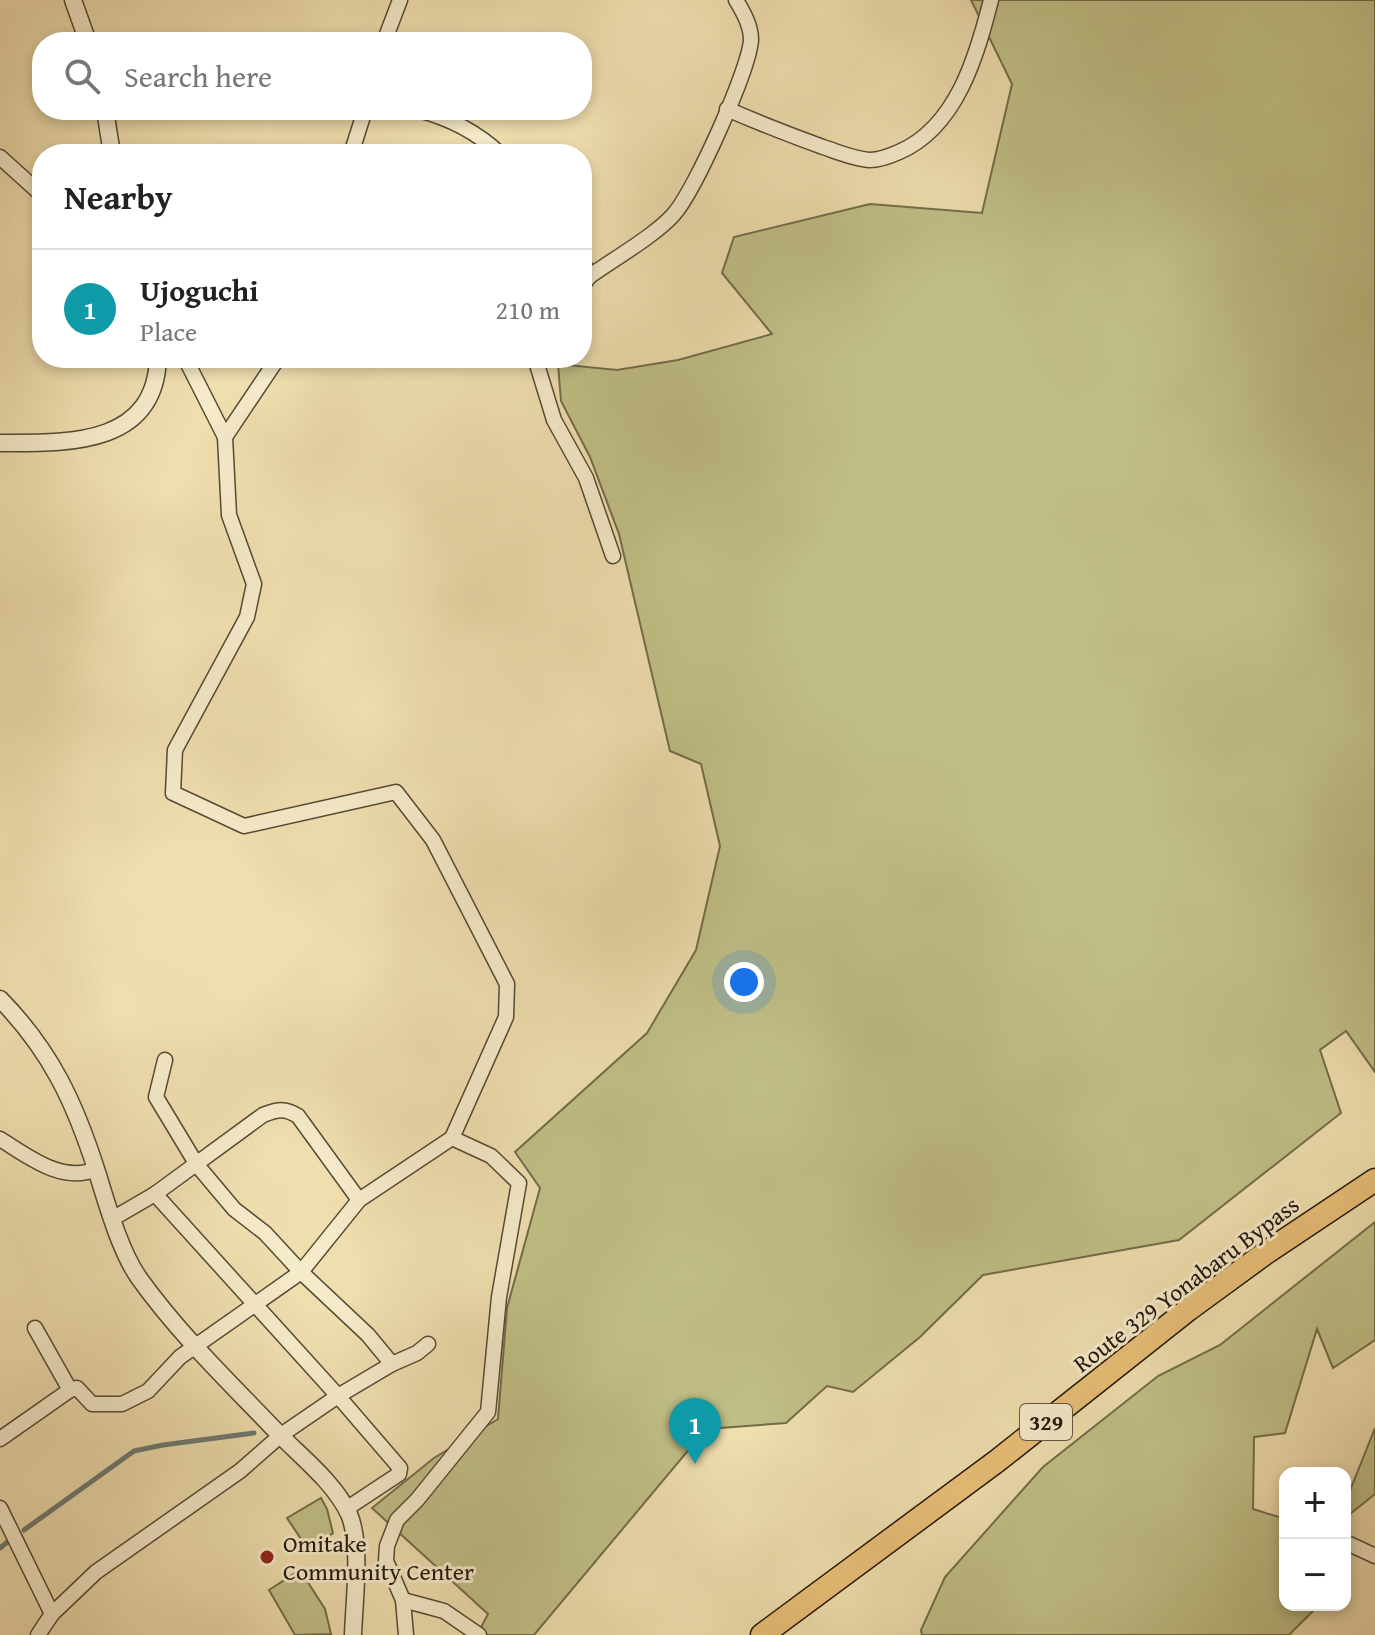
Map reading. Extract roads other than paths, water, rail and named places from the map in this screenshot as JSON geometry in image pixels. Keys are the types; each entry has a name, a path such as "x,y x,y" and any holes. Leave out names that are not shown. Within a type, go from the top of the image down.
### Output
{"highway":[{"name":"Route 329 Yonabaru Bypass","path":"762,1635 997,1461 1189,1309 1375,1180"}],"street":[{"path":"73,0 84,32"},
{"path":"388,32 400,0"},
{"path":"592,277 672,217 689,195 745,62 751,36 736,0"},
{"path":"727,109 772,129 852,157 872,160 907,149 923,137 953,102 975,58 991,0"},
{"path":"107,120 110,144"},
{"path":"354,144 362,120"},
{"path":"449,120 490,144"},
{"path":"0,157 32,186"},
{"path":"0,443 95,438 124,426 142,410 158,376 158,368"},
{"path":"0,1439 70,1390 77,1388 92,1404 122,1404 148,1391 180,1357 301,1272 359,1200 452,1138 506,1017 507,984 433,840 396,792 244,826 173,793 175,750 247,617 254,584 229,515 225,437 190,368"},
{"path":"225,437 271,368"},
{"path":"538,368 554,420 586,478 613,556"},
{"path":"0,999 40,1044 58,1073 80,1120 112,1219 137,1276 196,1348 322,1478 346,1509 354,1533 353,1635"},
{"path":"165,1060 156,1097 197,1165 234,1209 265,1233 368,1335 392,1364"},
{"path":"112,1219 155,1194 263,1115 276,1110 287,1110 298,1116 359,1200"},
{"path":"406,1635 403,1600 386,1561 387,1546 397,1520 417,1500 488,1412 499,1297 519,1183 491,1156 452,1138"},
{"path":"0,1139 34,1162 74,1174 96,1169"},
{"path":"155,1194 400,1468 399,1474 346,1509"},
{"path":"35,1328 70,1390"},
{"path":"38,1635 52,1614 96,1572 240,1471 281,1435 338,1396 428,1344"},
{"path":"0,1508 52,1614"},
{"path":"1351,1545 1375,1556"},
{"path":"403,1600 444,1611 479,1635"}],"waterway":[{"path":"24,1530 134,1451 254,1433"},
{"path":"0,1548 10,1540"}],"place":[{"name":"Ujoguchi","path":"695,1464"},
{"name":"Omitake Community Center","path":"267,1557"}]}
